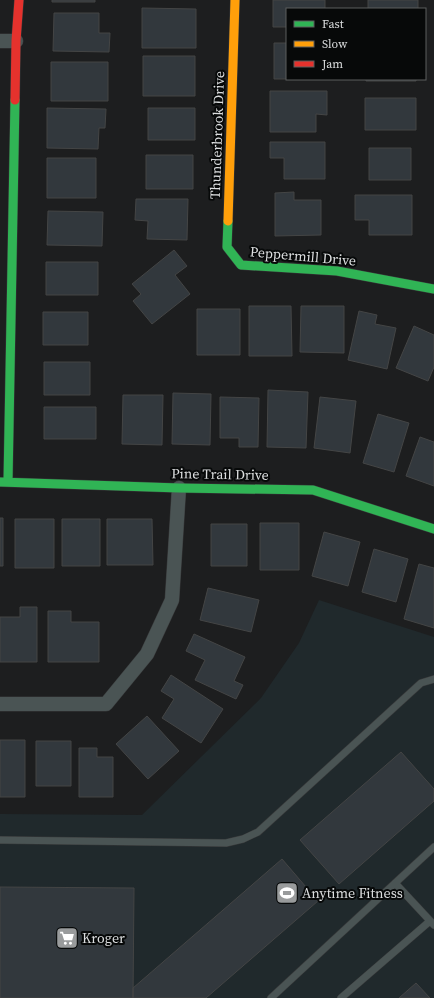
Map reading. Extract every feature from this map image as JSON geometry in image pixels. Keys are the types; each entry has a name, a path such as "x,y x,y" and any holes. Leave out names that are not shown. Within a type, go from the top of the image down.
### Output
{"street":[{"path":"4,482 6,259 19,0"},
{"name":"Thunderbrook Drive","path":"235,0 227,247 241,265"},
{"path":"0,41 16,41"},
{"name":"Peppermill Drive","path":"241,265 338,271 434,289"},
{"name":"Pine Trail Drive","path":"4,482 179,488 313,490 434,529"},
{"path":"0,704 106,704 147,654 172,600 179,488"}],"lane":[{"path":"0,840 226,843 243,839 258,832 421,683 434,679"},
{"path":"271,998 434,847"},
{"path":"341,998 432,923 395,884"}],"shaded area":[{"path":"319,600 434,637 434,998 0,998 0,814 142,815 261,698 299,643"}],"building":[{"path":"52,0 95,0 95,2 52,2"},
{"path":"273,0 325,0 325,8 286,8 286,27 273,27"},
{"path":"368,0 418,0 418,8 368,8"},
{"path":"142,8 196,9 196,48 142,48"},
{"path":"54,13 99,13 99,33 110,33 109,52 53,51"},
{"path":"274,43 286,43 286,79 274,79"},
{"path":"143,56 195,56 195,96 143,96"},
{"path":"51,62 108,62 108,101 51,101"},
{"path":"366,80 416,80 416,81"},
{"path":"270,91 327,91 327,115 316,114 316,132 270,132"},
{"path":"365,98 416,98 416,130 365,130"},
{"path":"47,108 106,109 105,128 99,128 98,149 47,148"},
{"path":"148,108 195,108 195,140 148,140"},
{"path":"270,142 325,142 325,179 284,179 284,158 270,158"},
{"path":"369,148 411,148 411,180 369,180"},
{"path":"146,155 193,155 193,189 146,189"},
{"path":"47,158 96,158 96,198 47,198"},
{"path":"294,192 294,200 321,200 321,235 275,236 275,193"},
{"path":"355,195 412,195 412,235 369,235 369,220 355,220"},
{"path":"136,199 188,199 187,240 147,239 148,221 135,220"},
{"path":"48,211 103,212 102,246 47,245"},
{"path":"174,250 187,266 175,275 190,294 152,324 133,301 141,294 132,284"},
{"path":"46,262 98,262 98,295 46,295"},
{"path":"249,306 291,306 292,356 249,356"},
{"path":"301,306 344,306 344,353 300,352"},
{"path":"197,309 240,309 240,355 197,355"},
{"path":"359,311 377,315 375,324 396,328 387,369 348,360"},
{"path":"43,312 88,312 88,345 43,345"},
{"path":"414,326 434,335 434,367 428,381 396,368"},
{"path":"44,362 90,362 90,395 44,395"},
{"path":"268,390 308,392 306,448 267,447"},
{"path":"173,393 211,394 210,445 172,444"},
{"path":"123,395 163,395 162,445 122,444"},
{"path":"220,397 259,398 258,447 239,447 239,438 220,438"},
{"path":"320,397 356,401 350,453 314,448"},
{"path":"44,407 96,407 96,439 44,439"},
{"path":"378,414 409,423 394,472 363,463"},
{"path":"420,437 434,442 434,486 406,476"},
{"path":"0,518 3,518 3,566 0,566"},
{"path":"15,519 54,519 54,568 15,568"},
{"path":"62,519 100,519 100,566 62,566"},
{"path":"107,519 152,519 153,565 107,565"},
{"path":"260,523 299,523 299,570 260,570"},
{"path":"211,524 247,524 247,566 211,566"},
{"path":"324,532 360,542 348,586 312,576"},
{"path":"374,549 408,559 396,602 362,592"},
{"path":"419,564 434,568 434,628 404,619"},
{"path":"208,588 259,600 251,632 200,620"},
{"path":"20,607 37,607 37,662 0,662 0,617 20,617"},
{"path":"48,611 71,611 71,622 99,622 99,662 48,662"},
{"path":"194,634 245,657 234,681 243,685 236,699 195,680 205,660 186,651"},
{"path":"171,675 223,709 201,743 162,718 174,699 161,691"},
{"path":"147,716 179,751 148,779 116,744"},
{"path":"0,740 25,740 25,797 0,797"},
{"path":"36,741 71,741 71,786 36,786"},
{"path":"79,748 97,748 97,757 113,757 113,797 79,797"},
{"path":"401,752 434,789 434,801 339,884 300,840"},
{"path":"282,859 318,901 206,998 133,998 133,988"},
{"name":"Kroger","path":"0,887 134,888 133,998 0,998"},
{"path":"416,983 430,998 399,998"}],"traffic: fast":[{"path":"8,482 15,100"},
{"path":"228,221 227,247 241,265 337,271 434,289"},
{"path":"0,482 179,488 313,490 434,529"}],"traffic: slow":[{"path":"228,221 235,0"}],"traffic: jam":[{"path":"15,100 16,41 19,0"}],"place":[{"name":"Anytime Fitness","path":"287,893"},
{"name":"Kroger","path":"67,938"}]}
